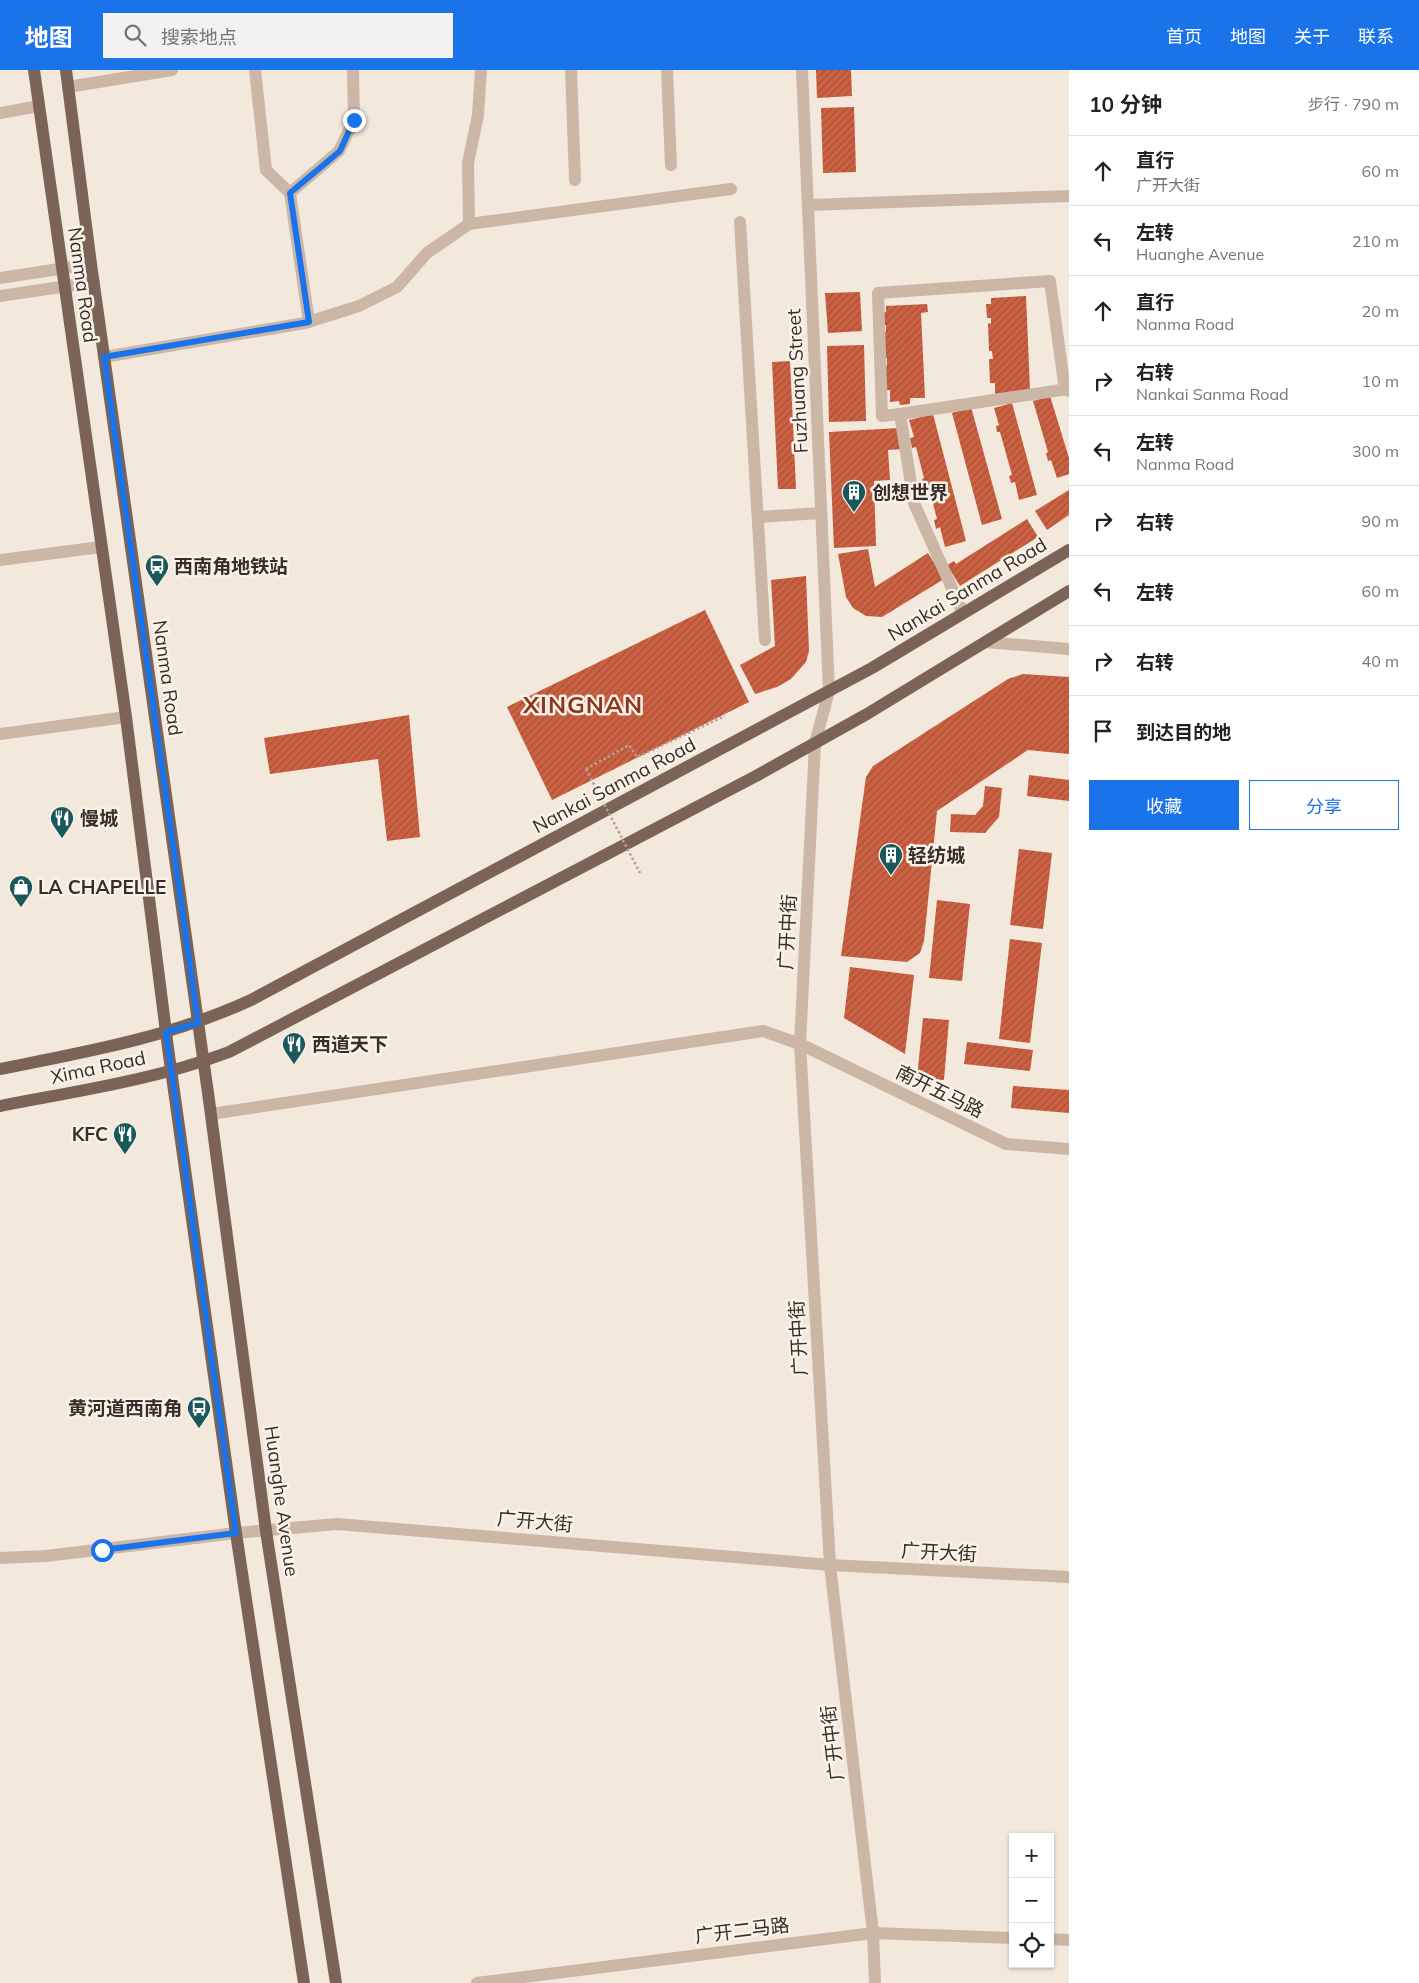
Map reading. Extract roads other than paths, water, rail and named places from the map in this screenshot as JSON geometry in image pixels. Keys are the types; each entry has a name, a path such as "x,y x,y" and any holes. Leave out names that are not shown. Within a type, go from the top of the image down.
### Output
{"main road":[{"name":"Nanma Road","path":"34,70 126,717 172,1071"},
{"name":"Nanma Road","path":"66,70 91,264 198,1023"},
{"name":"Nankai Sanma Road","path":"166,1032 217,1016 267,992 872,668 1069,550"},
{"path":"204,1062 229,1052 264,1034 747,781 867,714 1069,591"},
{"name":"Huanghe Avenue","path":"198,1023 266,1531 336,1983"},
{"name":"Xima Road","path":"0,1069 90,1051 166,1032"},
{"name":"Xima Road","path":"0,1106 131,1081 204,1062"},
{"path":"172,1071 236,1533 304,1983"}],"street":[{"path":"68,87 172,70"},
{"path":"254,70 266,170 290,193 309,322"},
{"path":"290,193 340,151 354,120 353,70"},
{"path":"469,224 468,163 478,115 482,70"},
{"path":"571,70 575,180"},
{"path":"667,70 670,165"},
{"name":"Fuzhuang Street","path":"802,70 829,691"},
{"path":"0,113 39,106"},
{"path":"104,357 309,322 359,306 398,287 427,253 469,224 731,189"},
{"path":"808,205 1069,196"},
{"path":"740,222 765,640"},
{"path":"0,278 91,264"},
{"path":"1050,281 1064,383 1068,390 900,414 882,416 878,293 1050,281"},
{"path":"0,296 94,282"},
{"path":"900,414 914,503 963,613"},
{"path":"758,517 821,514"},
{"path":"0,560 101,547"},
{"path":"985,642 1069,649"},
{"name":"广开中街","path":"829,691 816,743 800,1044 830,1565 873,1933 875,1983"},
{"path":"0,734 126,717"},
{"name":"南开五马路","path":"211,1114 764,1032 800,1044 1006,1144 1069,1149"},
{"name":"广开大街","path":"0,1558 46,1556 236,1533 337,1524 830,1565 1069,1577"},
{"name":"广开二马路","path":"477,1983 873,1933 1009,1938"},
{"path":"1054,1939 1069,1940"}],"place":[{"name":"创想世界","path":"854,513"},
{"name":"西南角地铁站","path":"157,587"},
{"name":"慢城","path":"62,839"},
{"name":"轻纺城","path":"891,876"},
{"name":"LA CHAPELLE","path":"21,908"},
{"name":"西道天下","path":"294,1065"},
{"name":"KFC","path":"125,1155"},
{"name":"黄河道西南角","path":"199,1429"}],"district":[{"name":"XINGNAN","path":"583,704"}]}
